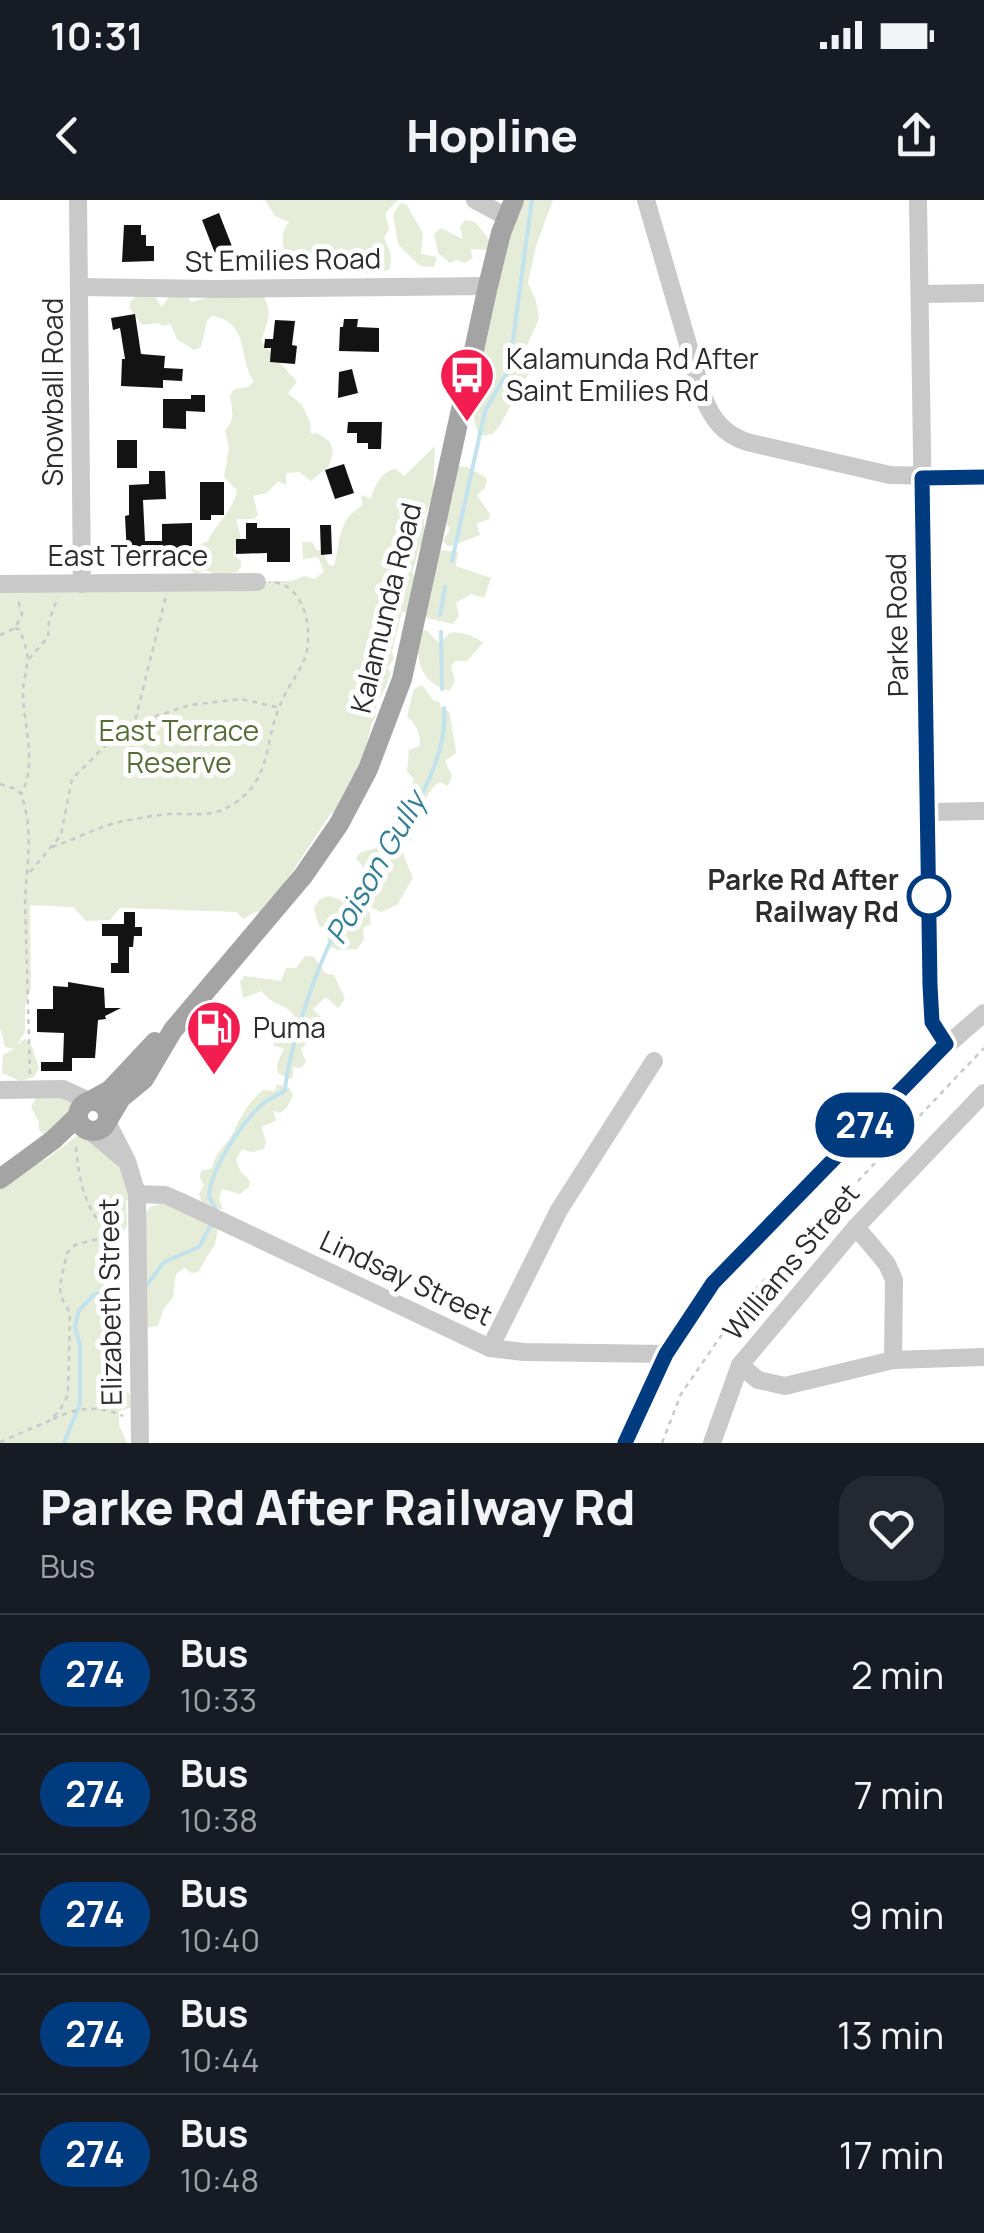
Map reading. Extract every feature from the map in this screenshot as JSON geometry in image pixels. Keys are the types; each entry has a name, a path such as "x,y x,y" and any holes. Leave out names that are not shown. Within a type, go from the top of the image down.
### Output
{"main road":[{"name":"Kalamunda Road","path":"5,1176 69,1146 110,1090 154,1042 173,1030 324,848 376,753 402,679 488,286 511,208"}],"street":[{"name":"Snowball Road","path":"78,200 82,584"},
{"path":"475,200 511,208"},
{"path":"646,200 703,396 720,427 747,442 876,472 922,478 984,477"},
{"name":"Parke Road","path":"918,200 932,1022 946,1044"},
{"name":"St Emilies Road","path":"80,287 213,290 488,286"},
{"path":"920,294 984,293"},
{"name":"East Terrace","path":"8,584 257,582"},
{"path":"928,812 984,810"},
{"path":"624,1443 666,1354 713,1283 946,1044 984,1013"},
{"path":"490,1348 559,1210 654,1061"},
{"name":"Elizabeth Street","path":"0,1090 46,1090 89,1120 126,1161 136,1194 140,1443"},
{"name":"Williams Street","path":"712,1443 740,1364 856,1227 984,1093"},
{"name":"Lindsay Street","path":"136,1194 165,1195 179,1201 490,1348 666,1354"},
{"path":"856,1227 887,1264 894,1280 893,1360"},
{"path":"740,1364 758,1380 785,1386 893,1360 984,1358"}],"path":[{"path":"52,847 118,822 174,814 210,815 234,804 262,775 269,734 306,656 305,616 303,604 291,590 278,582 257,582"},
{"path":"132,730 170,583"},
{"path":"0,635 16,628 22,616 8,584"},
{"path":"28,660 48,638 59,584"},
{"path":"16,628 28,660 23,690 28,770 22,794 30,872 24,900 30,1076"},
{"path":"30,872 61,835 72,779 105,746 147,718 190,706 241,699 279,707"},
{"path":"0,784 22,794"},
{"path":"662,1443 681,1394 747,1298 984,1048"},
{"path":"89,1120 84,1196 100,1226 114,1236"},
{"path":"48,1421 66,1401 70,1382 69,1309 60,1292 65,1258 75,1245 92,1240 105,1242 128,1228"},
{"path":"0,1442 76,1411 106,1408 123,1416"}],"green space":[{"path":"265,200 398,200 385,213 389,229 384,238 391,254 390,269 370,274 358,270 296,270 283,241 289,222 275,216"},
{"path":"517,200 553,200 536,246 528,283 539,319 527,345 528,374 500,425 485,436 478,432 473,412 476,392 484,381 479,345"},
{"path":"401,203 406,204 423,233 421,254 437,257 434,267 420,266 398,244 393,214"},
{"path":"465,220 475,222 491,242 487,250 470,249 473,258 465,263 450,263 438,253 434,234 441,228 463,239 460,227"},
{"path":"151,292 162,307 169,296 187,296 191,303 261,292 269,311 261,341 297,382 288,393 302,405 311,434 317,433 330,442 333,451 329,466 311,481 299,472 286,473 286,485 278,481 267,493 253,496 258,515 254,519 236,519 240,541 233,554 241,561 241,567 224,578 206,570 196,574 184,565 186,551 208,541 235,497 237,490 224,477 229,448 225,430 232,417 230,394 254,382 238,333 224,320 212,316 207,321 201,347 194,350 177,339 170,323 142,325 130,309 130,302"},
{"name":"East Terrace Reserve","path":"435,446 433,494 424,520 425,538 412,573 415,577 411,613 402,612 392,651 394,659 387,668 391,673 377,704 358,777 353,776 349,782 355,787 339,812 331,813 263,916 257,911 243,919 237,912 120,908 110,920 86,921 73,907 30,905 31,988 25,1006 25,1032 17,1045 25,1039 31,1044 39,1068 34,1077 20,1081 2,1073 3,1055 14,1049 5,1047 0,1027 0,584 291,581 304,576 314,579 324,572 318,557 303,559 302,542 312,542 329,565 334,566 341,532 348,518 363,505 361,495 371,499 387,472 396,469 404,476"},
{"path":"454,466 467,467 487,478 485,488 477,495 490,514 489,519 476,524 480,535 449,547 443,541 450,529 441,517 445,501 454,495"},
{"path":"458,552 456,566 491,578 484,598 471,594 456,603 459,616 453,624 427,618 425,612 436,553"},
{"path":"426,630 439,643 457,632 483,643 467,661 455,661 451,666 455,681 449,691 431,682 422,668 419,641 421,631"},
{"path":"422,685 442,710 448,710 456,753 445,761 452,776 448,786 440,782 410,811 408,796 414,779 407,771 409,750 420,746 420,742 407,716 414,689"},
{"path":"398,822 413,831 411,840 402,843 413,878 397,905 381,912 368,906 368,891 375,882 356,858 361,852 385,846 387,834"},
{"path":"328,896 353,899 370,913 371,924 363,928 364,939 357,949 328,946 327,928 319,926 314,909 319,900"},
{"path":"305,956 314,957 325,973 334,975 345,999 338,1008 326,997 313,1009 324,1020 324,1028 311,1031 304,1027 308,1041 301,1049 306,1062 301,1068 293,1067 293,1077 289,1079 278,1073 277,1064 284,1048 274,1046 273,1042 276,1035 295,1025 295,1017 262,991 243,998 240,982 244,976 281,981 286,968 296,968"},
{"path":"277,1084 289,1088 293,1095 286,1109 280,1113 273,1110 276,1121 261,1127 266,1141 264,1149 242,1149 236,1160 250,1181 249,1187 240,1194 222,1189 219,1199 223,1210 202,1203 201,1171 212,1168 254,1099 263,1090 275,1091"},
{"path":"54,1093 74,1102 72,1109 45,1135 39,1130 31,1107 37,1096"},
{"path":"86,1129 120,1165 134,1202 126,1200 127,1226 118,1239 119,1384 129,1393 132,1407 119,1411 119,1425 127,1443 0,1443 0,1179 48,1158"},
{"path":"165,1202 218,1228 215,1244 198,1272 184,1268 176,1274 173,1297 158,1326 145,1328 143,1218 150,1207"}],"building":[{"path":"219,213 233,249 216,256 202,220"},
{"path":"124,225 141,225 146,246 154,246 154,261 122,262"},
{"path":"135,314 141,354 165,356 164,368 183,369 182,381 163,380 163,388 121,386 125,359 120,328 113,330 111,318"},
{"path":"344,319 358,319 357,327 379,328 379,352 339,351"},
{"path":"275,320 295,321 295,364 270,362 271,348 264,348 265,339 273,339"},
{"path":"352,369 358,393 338,398 339,372"},
{"path":"191,395 205,395 205,412 186,411 186,429 163,428 163,399 191,399"},
{"path":"348,422 382,422 381,449 368,449 368,443 357,443 357,433 347,433"},
{"path":"117,440 137,440 137,468 117,468"},
{"path":"344,464 354,493 335,499 325,470"},
{"path":"149,471 165,471 166,499 143,500 145,541 162,541 162,524 192,523 192,546 178,547 178,553 127,556 125,516 129,515 129,485 149,484"},
{"path":"200,482 224,482 224,515 200,520"},
{"path":"246,523 257,523 257,528 290,528 290,562 267,562 267,553 236,554 236,539 246,539"},
{"path":"320,525 331,525 332,554 321,555"},
{"path":"124,912 135,912 135,927 142,927 142,936 134,936 133,947 129,947 129,973 111,973 111,963 118,963 118,936 102,936 102,924 124,924"},
{"path":"68,982 104,988 105,1008 121,1008 98,1020 95,1058 72,1058 72,1071 41,1071 41,1062 63,1062 64,1033 37,1032 37,1009 53,1009 53,986 68,987"}],"waterway":[{"name":"Poison Gully","path":"452,561 485,411 509,369 532,200"},
{"path":"440,615 445,587"},
{"name":"Poison Gully","path":"441,632 442,689"},
{"name":"Poison Gully","path":"217,1211 209,1197 215,1173 247,1121 265,1102 285,1090 298,1028 323,959 341,922 423,791 436,763 444,708"},
{"name":"Poison Gully","path":"143,1290 164,1262 199,1247 211,1225"},
{"path":"64,1443 80,1404 80,1345 75,1327 79,1310 95,1294 117,1293"}],"bus line":[{"name":"274","path":"625,1443 666,1354 713,1283 946,1044 932,1022 930,985 922,478 984,477"}],"place":[{"name":"Kalamunda Rd After Saint Emilies Rd","path":"467,424"},
{"name":"Parke Rd After Railway Rd","path":"929,896"},
{"name":"Puma","path":"214,1077"}]}
